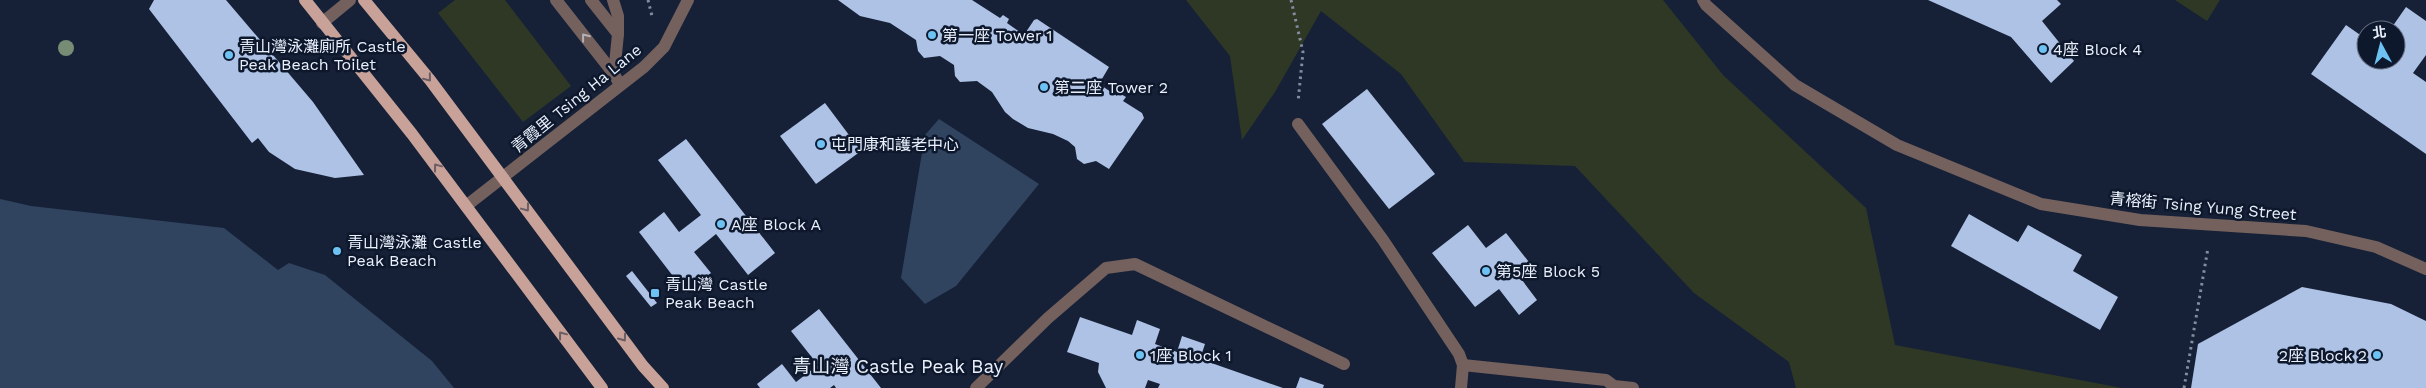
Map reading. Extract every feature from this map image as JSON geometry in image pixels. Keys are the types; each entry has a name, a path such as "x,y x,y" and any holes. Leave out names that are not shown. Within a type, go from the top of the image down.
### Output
{"main road":[{"path":"305,0 412,134 602,388"},
{"path":"364,0 430,80 643,366 663,388"}],"street":[{"path":"322,23 350,0"},
{"path":"556,0 617,79"},
{"path":"591,0 618,34"},
{"path":"613,0 618,16 617,79"},
{"name":"青霞里 Tsing Ha Lane","path":"466,206 503,178 617,79 644,66 664,47 688,0"},
{"name":"青榕街 Tsing Yung Street","path":"1703,0 1706,6 1795,85 1897,145 2041,204 2140,220 2306,231 2376,247 2426,269"},
{"path":"1298,124 1383,240 1459,354 1463,365 1461,388"},
{"path":"976,388 1048,318 1106,268 1135,264 1344,364"},
{"path":"1463,365 1606,380 1614,386 1632,388"}],"path":[{"path":"648,0 652,19"},
{"path":"1291,0 1302,52 1302,76 1295,116 1298,124"},
{"path":"2184,388 2212,224"}],"green space":[{"path":"455,0 505,0 571,86 523,122 438,13"},
{"path":"1186,0 1663,0 1723,75 1866,208 1895,345 2122,388 1796,388 1789,362 1694,293 1575,166 1464,162 1401,74 1321,11 1275,92 1242,140 1230,56"},
{"path":"2175,0 2220,0 2207,21"}],"water":[{"path":"939,119 1039,184 956,286 925,304 901,278 925,135"},
{"path":"0,199 31,206 224,228 278,270 289,263 325,275 432,361 454,388 0,388"}],"building":[{"name":"青山灣泳灘廁所 Castle Peak Beach Toilet","path":"154,0 226,0 313,102 364,175 335,178 295,169 269,152 258,138 252,143 149,9"},
{"name":"第二座 Tower 2","path":"838,0 972,0 1000,18 1003,15 1009,19 1007,23 1024,35 1034,20 1037,19 1109,67 1099,84 1117,96 1119,93 1126,97 1123,101 1142,113 1144,118 1109,169 1096,161 1084,164 1077,159 1075,147 1068,141 1053,134 1028,128 1013,119 1005,112 992,92 977,81 960,82 955,76 954,65 940,56 924,58 918,51 916,40 890,23 860,16"},
{"name":"4座 Block 4","path":"1928,0 2057,0 2061,4 2042,21 2074,61 2051,83 2011,37"},
{"path":"2406,7 2426,21 2426,55 2413,73 2426,82 2426,154 2311,74 2346,25 2356,32 2356,70 2406,70 2406,20 2397,20"},
{"path":"1367,89 1435,174 1389,209 1322,124"},
{"name":"屯門康和護老中心","path":"825,103 861,151 816,184 780,136"},
{"name":"A座 Block A","path":"686,139 775,253 748,275 716,234 694,252 711,273 686,293 639,232 664,212 679,232 701,215 658,160"},
{"path":"1969,214 2018,242 2028,225 2082,255 2073,271 2118,297 2100,330 1951,246"},
{"name":"第5座 Block 5","path":"1468,225 1486,248 1506,233 1532,266 1519,276 1537,300 1519,315 1499,289 1475,307 1432,253"},
{"path":"632,271 657,303 651,307 626,276"},
{"path":"2302,287 2391,304 2426,321 2426,388 2191,388 2198,344"},
{"path":"819,309 881,388 836,388 834,385 830,388 760,388 757,384 782,364 796,382 818,365 791,331"},
{"name":"1座 Block 1","path":"1080,317 1132,335 1137,320 1160,329 1155,344 1177,352 1182,336 1205,344 1200,359 1283,388 1158,388 1160,384 1148,380 1145,388 1106,388 1098,372 1099,363 1067,352"},
{"path":"1300,377 1324,385 1323,388 1296,388"}],"place":[{"name":"第一座 Tower 1","path":"932,35"},
{"name":"4座 Block 4","path":"2043,49"},
{"name":"青山灣泳灘廁所 Castle Peak Beach Toilet","path":"229,55"},
{"name":"第二座 Tower 2","path":"1044,87"},
{"name":"屯門康和護老中心","path":"821,144"},
{"name":"A座 Block A","path":"721,224"},
{"name":"青山灣泳灘 Castle Peak Beach","path":"337,251"},
{"name":"第5座 Block 5","path":"1486,271"},
{"name":"青山灣 Castle Peak Beach","path":"655,293"},
{"name":"1座 Block 1","path":"1140,355"},
{"name":"2座 Block 2","path":"2377,355"}],"district":[{"name":"青山灣 Castle Peak Bay","path":"898,366"}]}
